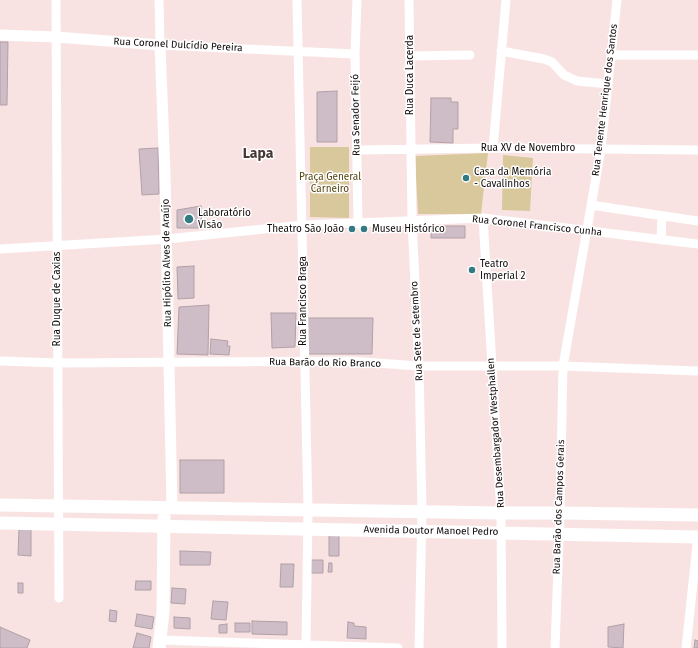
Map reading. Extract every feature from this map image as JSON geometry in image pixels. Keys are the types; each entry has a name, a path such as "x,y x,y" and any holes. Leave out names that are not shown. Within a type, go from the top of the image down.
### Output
{"main road":[{"name":"Avenida Doutor Manoel Pedro","path":"0,505 698,515"},
{"path":"164,644 163,612 168,508"},
{"name":"Avenida Doutor Manoel Pedro","path":"0,523 698,536"}],"street":[{"name":"Rua Duque de Caxias","path":"56,0 59,598"},
{"name":"Rua Hipólito Alves de Araújo","path":"159,0 167,239 169,362 168,508"},
{"name":"Rua Francisco Braga","path":"297,0 308,510 306,646"},
{"name":"Rua Senador Feijó","path":"357,0 355,54 358,224"},
{"name":"Rua Duca Lacerda","path":"409,0 410,149"},
{"path":"493,148 506,0"},
{"name":"Rua Tenente Henrique dos Santos","path":"562,366 601,149 617,0"},
{"name":"Rua Coronel Dulcídio Pereira","path":"0,35 56,37 160,45 355,54"},
{"path":"501,51 544,59 552,62 564,75 576,81 608,84"},
{"path":"410,56 470,55"},
{"path":"611,55 698,55"},
{"name":"Rua XV de Novembro","path":"357,150 493,148 698,150"},
{"name":"Rua Sete de Setembro","path":"410,149 419,366 422,512 419,648"},
{"path":"591,205 698,221"},
{"path":"661,240 662,216"},
{"name":"Rua Coronel Francisco Cunha","path":"0,249 167,239 303,225 483,218 698,244"},
{"name":"Rua Desembargador Westphallen","path":"483,218 501,513 502,648"},
{"name":"Rua Barão do Rio Branco","path":"0,361 58,363 349,361 419,366 562,366 698,371"},
{"name":"Rua Barão dos Campos Gerais","path":"555,648 560,512 562,366"},
{"path":"686,648 698,536"},
{"path":"164,644 398,648"}],"green space":[{"name":"Praça General Carneiro","path":"310,147 349,147 349,218 310,217"},
{"path":"488,153 481,214 418,214 415,156"},
{"path":"503,155 533,158 530,211 502,210"}],"building":[{"path":"0,42 8,42 7,105 0,105"},
{"path":"337,91 337,142 317,142 317,92"},
{"path":"431,98 451,98 451,102 458,102 458,129 453,129 453,143 430,142"},
{"path":"158,148 159,194 142,195 139,149"},
{"name":"Laboratório Visão","path":"201,206 202,228 177,228 177,210"},
{"path":"431,226 465,226 465,238 431,238"},
{"path":"194,266 194,298 178,299 177,267"},
{"path":"209,305 208,355 177,354 179,307"},
{"path":"271,313 296,313 295,347 272,348"},
{"path":"308,318 373,318 372,354 308,354"},
{"path":"211,339 228,341 227,346 230,346 229,355 210,354"},
{"path":"180,460 224,460 224,493 180,493"},
{"path":"19,529 31,529 31,556 18,555"},
{"path":"329,534 339,534 339,556 329,556"},
{"path":"180,551 211,552 210,565 180,565"},
{"path":"311,560 323,560 323,573 311,573"},
{"path":"329,563 332,563 332,572 328,572"},
{"path":"281,564 294,564 293,587 280,587"},
{"path":"136,581 151,581 151,590 135,590"},
{"path":"18,583 23,583 23,593 18,593"},
{"path":"172,588 186,589 185,604 171,603"},
{"path":"213,601 228,602 226,620 211,619"},
{"path":"110,610 117,611 116,622 109,621"},
{"path":"137,614 154,617 152,629 135,626"},
{"path":"174,617 190,618 190,629 174,628"},
{"path":"252,621 287,622 287,635 252,634"},
{"path":"348,622 354,623 354,626 366,627 366,639 347,638"},
{"path":"235,623 250,623 250,632 235,632"},
{"path":"227,624 227,633 219,633 219,625"},
{"path":"624,624 623,648 608,647 608,627"},
{"path":"0,627 30,640 27,648 0,648"},
{"path":"137,633 151,637 149,648 133,648"},
{"path":"695,640 698,641 698,648 694,648"}],"place":[{"name":"Casa da Memória - Cavalinhos","path":"466,178"},
{"name":"Laboratório Visão","path":"189,219"},
{"name":"Theatro São João","path":"352,229"},
{"name":"Museu Histórico","path":"364,229"},
{"name":"Teatro Imperial 2","path":"472,270"}],"district":[{"name":"Lapa","path":"258,154"}]}
